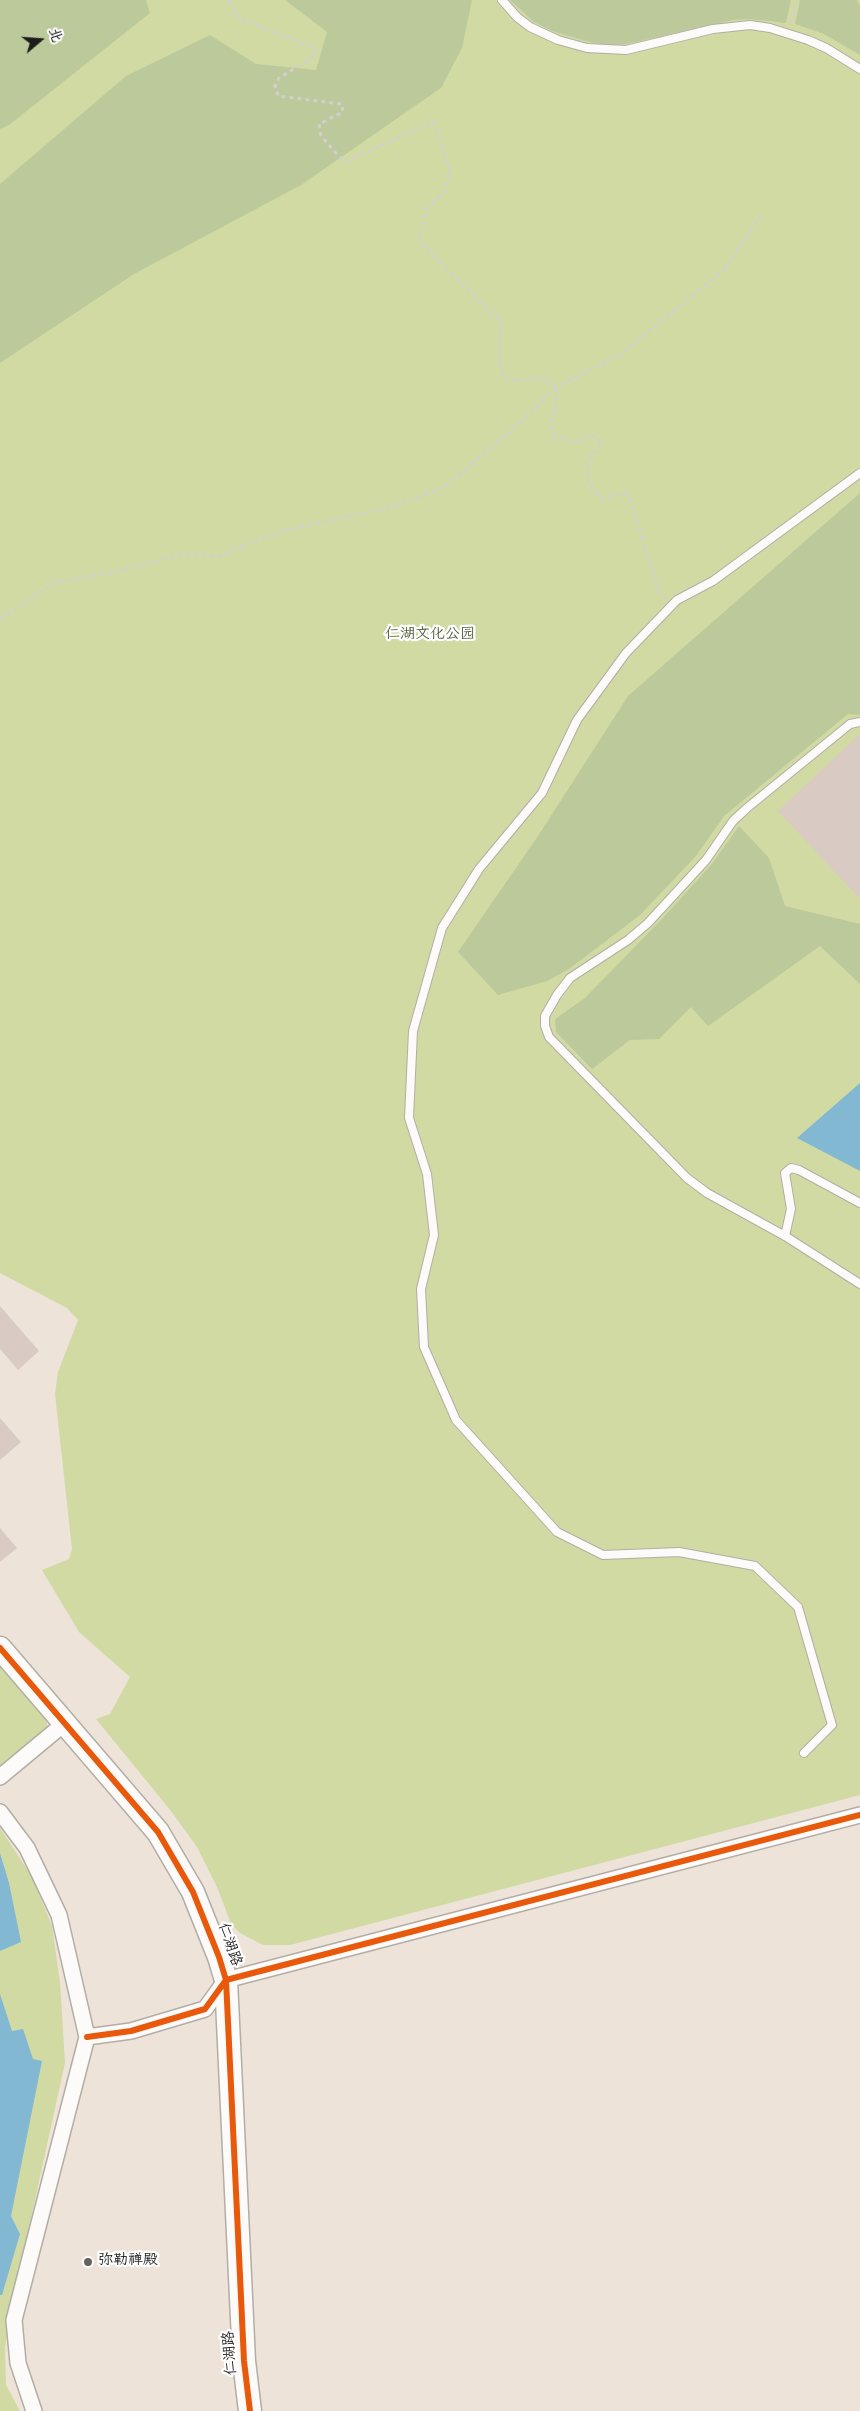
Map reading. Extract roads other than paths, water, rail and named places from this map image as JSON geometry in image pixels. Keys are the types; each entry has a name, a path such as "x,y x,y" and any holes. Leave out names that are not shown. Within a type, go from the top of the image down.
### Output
{"street":[{"name":"仁湖路","path":"0,1648 144,1814 170,1851 203,1913 226,1980 244,2361 250,2411"},
{"path":"0,1777 65,1722"},
{"path":"0,1812 27,1848 59,1915 87,2037 14,2320 18,2363 34,2411"},
{"path":"87,2037 131,2030 205,2009 226,1980 860,1815"}],"lane":[{"path":"502,0 517,17 530,27 558,40 601,50 626,50 738,25 770,28 789,33 826,48 860,69"},
{"path":"804,1753 832,1725 798,1607 755,1566 679,1552 603,1555 557,1532 456,1420 424,1347 421,1289 434,1235 427,1174 409,1118 413,1031 442,928 479,869 542,793 576,720 626,652 677,600 713,581 860,473"},
{"path":"860,722 850,724 733,821 706,860 648,923 628,940 570,978 557,995 545,1016 544,1026 549,1037 687,1178 706,1193 785,1236 860,1284"},
{"path":"785,1236 791,1209 786,1173 791,1168 799,1170 860,1202"}],"water":[{"path":"860,1083 860,1171 797,1138"},
{"path":"0,1853 9,1883 21,1942 0,1951"},
{"path":"0,1994 12,2031 23,2029 33,2059 42,2061 11,2216 20,2234 2,2295 0,2295"}],"place":[{"name":"弥勒禅殿","path":"88,2262"}],"park label":[{"name":"仁湖文化公园","path":"430,636"}]}
